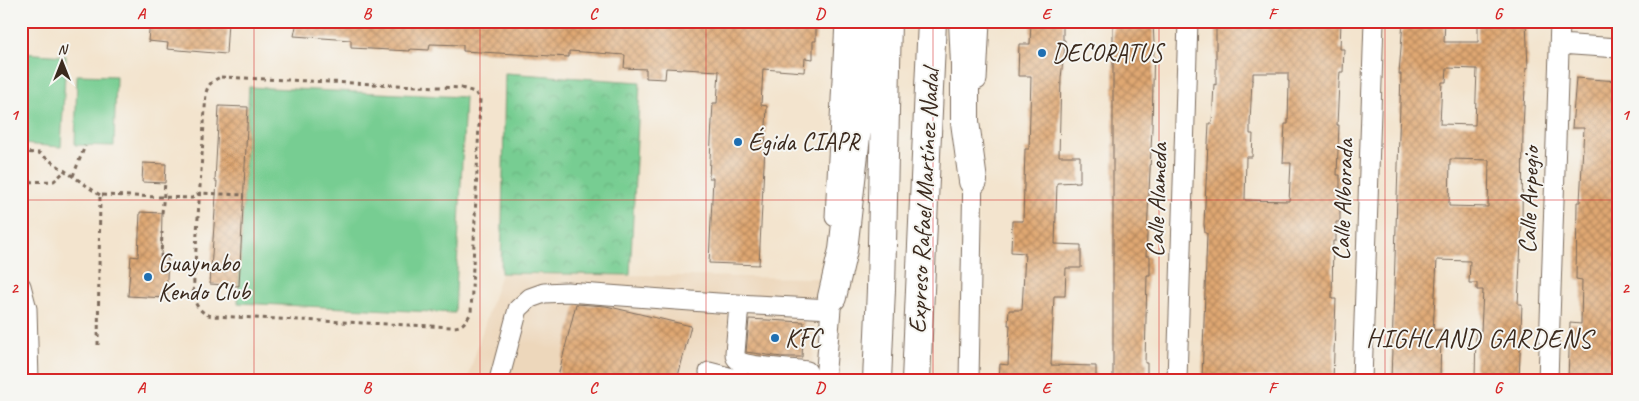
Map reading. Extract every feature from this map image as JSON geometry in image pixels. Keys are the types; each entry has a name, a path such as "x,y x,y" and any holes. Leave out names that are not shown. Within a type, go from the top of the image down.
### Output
{"highway":[{"path":"831,303 843,250 867,21"},
{"name":"Expreso Rafael Martínez Nadal","path":"877,380 887,21"},
{"name":"Expreso Rafael Martínez Nadal","path":"916,380 932,21"},
{"path":"963,21 965,122 972,181"}],"street":[{"path":"826,380 845,21"},
{"path":"970,380 972,181 980,21"},
{"name":"Calle Alameda","path":"1176,380 1188,21"},
{"name":"Calle Alborada","path":"1362,380 1374,21"},
{"name":"Calle Arpegio","path":"1548,380 1560,21"},
{"path":"1559,44 1618,48"},
{"path":"21,286 28,310 29,380"},
{"path":"499,380 518,310 530,298 544,293 566,292 739,304 831,303"},
{"path":"739,304 736,358 749,364 807,370 806,380"},
{"path":"709,372 740,380"}],"path":[{"path":"216,78 452,88 475,92 480,100 470,313 464,324 460,327 206,315 196,304 193,295 200,192 206,93 207,86 216,78"},
{"path":"73,176 86,146"},
{"path":"21,152 39,153 100,196 192,198 200,192 244,195"},
{"path":"21,182 54,181 65,171"},
{"path":"162,213 165,183"},
{"path":"98,345 100,196"},
{"path":"161,258 162,232"}],"shaded area":[{"path":"501,273 817,278 812,380 468,380"}],"green space":[{"path":"21,53 66,56 61,147 21,144"},
{"path":"505,73 640,82 630,275 501,273"},
{"path":"77,75 116,76 114,146 75,145"},
{"path":"249,87 465,97 455,313 238,303"}],"building":[{"path":"150,21 228,21 226,54 167,49 168,43 148,41"},
{"path":"297,21 816,21 816,41 813,41 813,59 805,58 804,72 763,69 761,105 767,106 759,265 709,263 713,178 709,178 713,103 717,103 719,71 666,68 665,79 646,78 646,69 624,68 625,55 569,51 569,57 463,51 463,45 430,44 429,50 410,49 410,51 351,48 351,40 294,36"},
{"path":"1031,21 1063,21 1063,40 1065,40 1061,78 1059,156 1080,156 1080,182 1057,183 1055,244 1081,245 1081,268 1066,268 1065,296 1054,296 1051,365 1096,366 1096,380 999,380 1000,364 1008,365 1009,310 1022,310 1025,253 1011,252 1012,221 1023,221 1025,149 1029,149 1031,76 1018,76 1019,44 1030,44"},
{"path":"1113,21 1153,21 1152,128 1146,256 1150,256 1150,275 1147,275 1145,363 1147,363 1147,380 1113,380"},
{"path":"1216,21 1341,21 1340,49 1344,49 1343,72 1340,72 1337,125 1339,125 1337,175 1340,175 1340,222 1336,222 1336,241 1333,241 1332,299 1336,299 1333,380 1287,380 1287,377 1240,377 1240,380 1202,380 1207,233 1205,233 1204,224 1209,123 1212,123 1214,84 1216,85","holes":["1253,73 1288,73 1288,124 1285,124 1283,163 1291,163 1289,201 1245,200 1246,157 1252,157 1253,134 1250,134 1250,123"]},
{"path":"1403,21 1445,21 1444,42 1478,42 1478,21 1526,21 1528,68 1526,68 1523,129 1522,221 1518,304 1522,304 1519,380 1475,380 1476,331 1481,331 1483,290 1477,290 1477,283 1469,283 1470,261 1437,260 1433,330 1441,330 1440,380 1391,380 1401,74 1399,74","holes":["1447,68 1477,69 1475,125 1440,124 1442,82 1446,82","1450,159 1489,160 1488,207 1449,206"]},
{"path":"1576,78 1618,81 1618,380 1568,380 1570,323 1581,324 1582,280 1576,279 1577,202 1580,202 1584,128 1572,128"},
{"path":"219,106 248,107 239,286 210,284 217,181 215,181"},
{"path":"143,163 166,164 165,183 142,182"},
{"path":"140,212 162,213 161,258 168,258 166,298 128,296 131,256 138,257"},
{"path":"576,304 606,306 691,326 677,380 557,380"},
{"name":"KFC","path":"749,319 804,322 802,357 782,357 746,352"}],"place":[{"name":"DECORATUS","path":"1042,53"},
{"name":"Égida CIAPR","path":"738,142"},
{"name":"Guaynabo Kendo Club","path":"148,277"},
{"name":"KFC","path":"775,338"}],"district":[{"name":"HIGHLAND GARDENS","path":"1479,338"}]}
